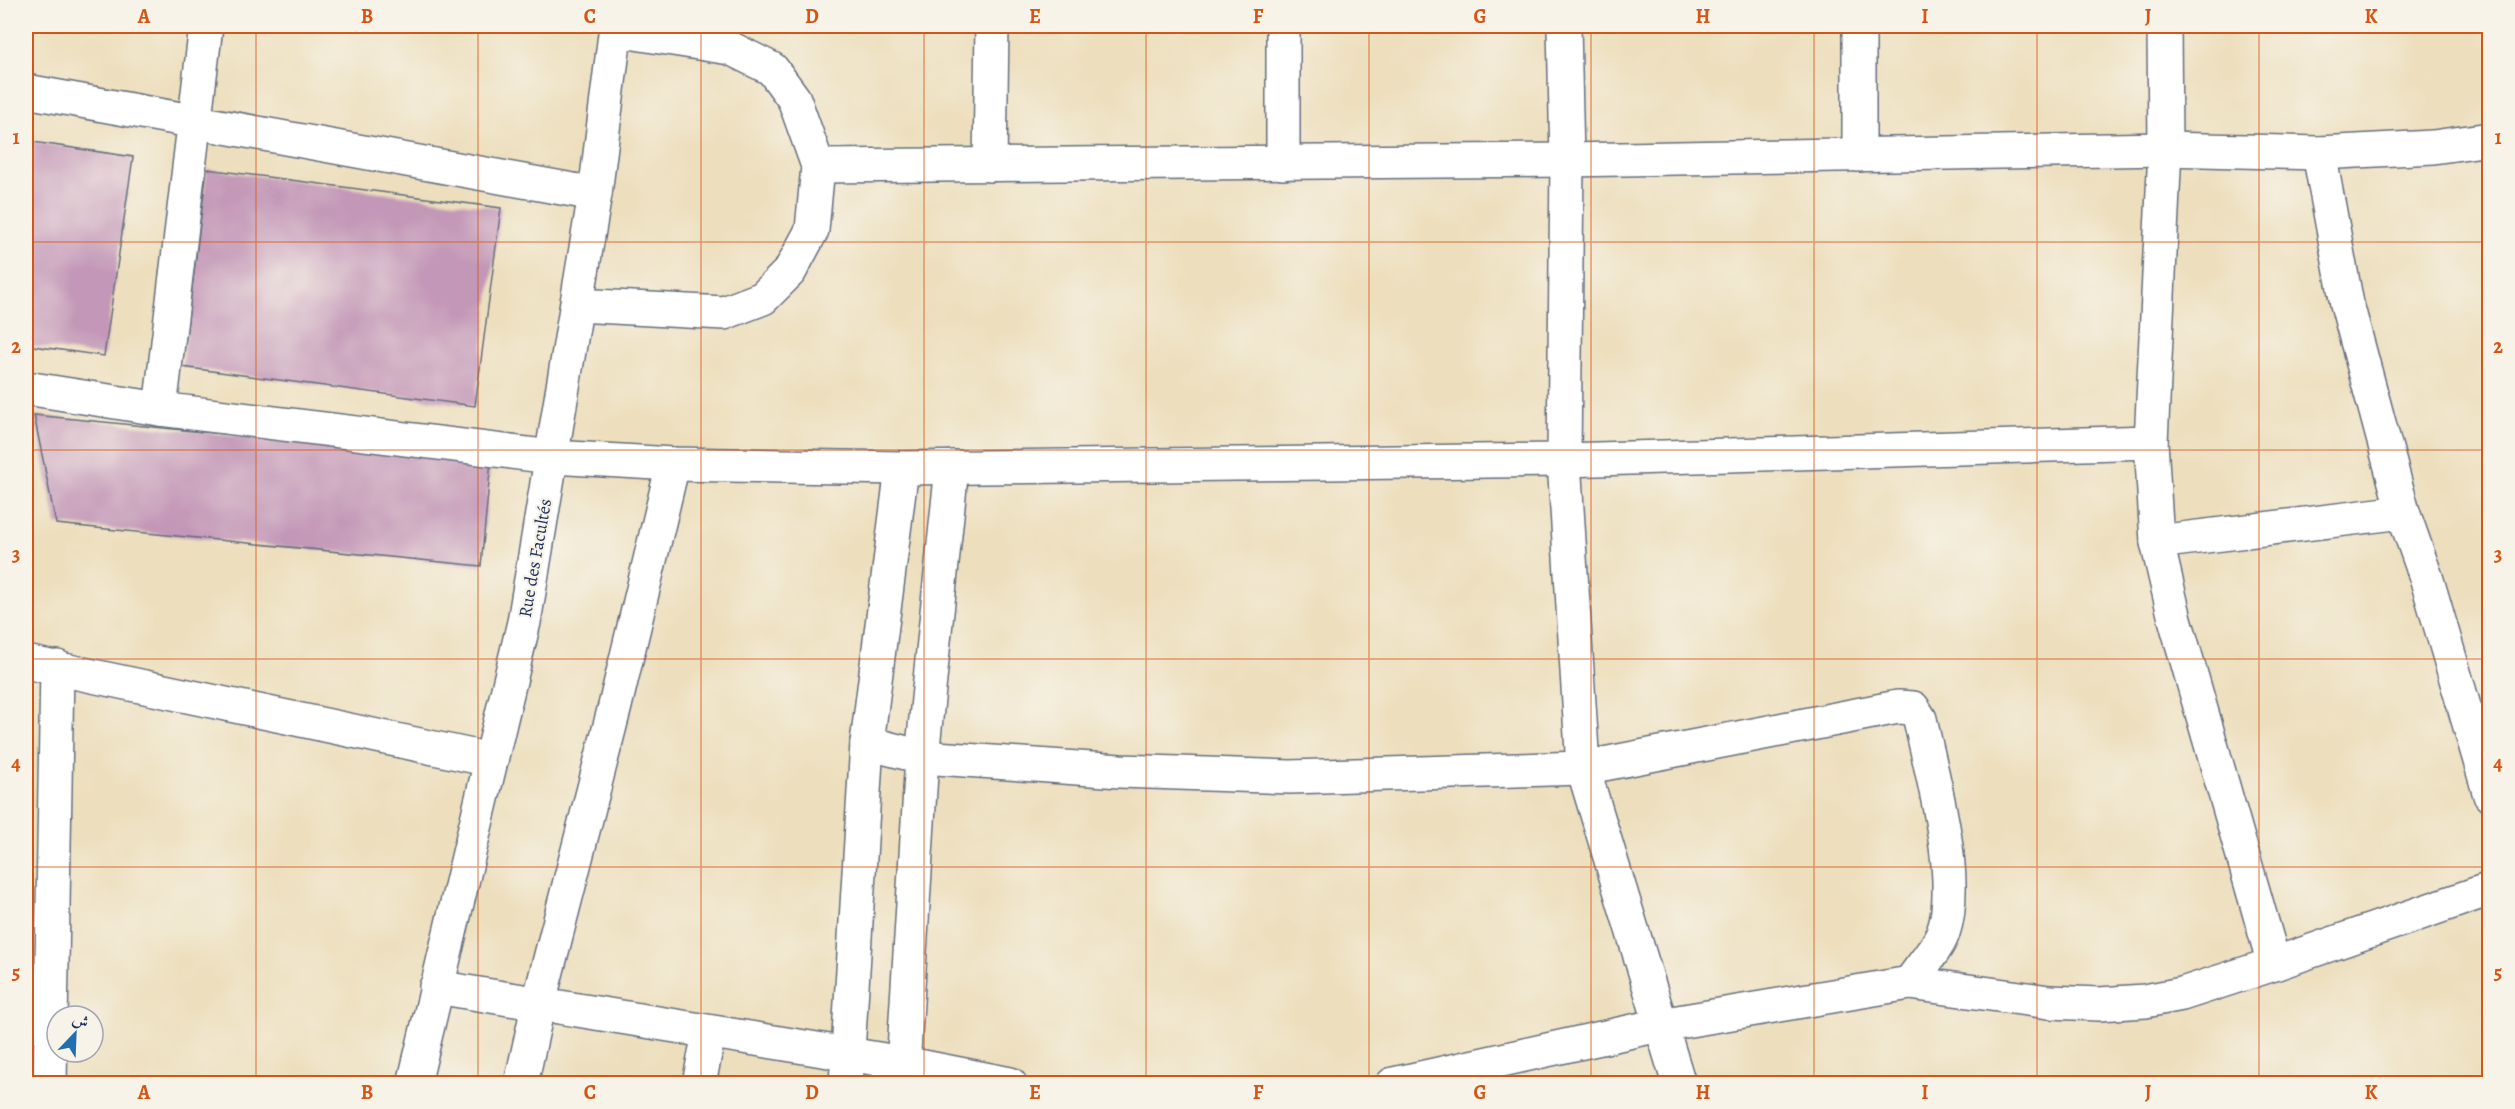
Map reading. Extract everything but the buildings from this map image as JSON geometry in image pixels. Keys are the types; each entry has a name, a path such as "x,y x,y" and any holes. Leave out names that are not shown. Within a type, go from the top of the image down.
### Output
{"street":[{"path":"160,409 206,26"},
{"path":"990,165 993,26"},
{"path":"1283,26 1283,163"},
{"path":"1564,26 1567,160 1564,460 1583,768 1679,1083"},
{"path":"1859,26 1859,155"},
{"path":"2164,26 2165,149 2151,442 2157,542 2175,619 2274,964"},
{"path":"577,305 724,312 763,298 790,271 812,230 818,166 794,99 772,69 732,37 616,28"},
{"name":"Rue des Facultés","path":"414,1083 524,622 595,194 616,28"},
{"path":"26,91 595,194"},
{"path":"818,166 1567,160 2165,149 2319,153 2433,147 2490,139"},
{"path":"2319,153 2346,304 2403,512 2427,580 2490,795"},
{"path":"26,388 160,409 552,457 673,464 902,468 1564,460 2151,442"},
{"path":"521,1083 538,1002 615,706 673,464"},
{"path":"902,1073 922,757 952,467"},
{"path":"846,1069 867,744 902,468"},
{"path":"2157,542 2403,512"},
{"path":"50,1083 41,665 491,760"},
{"path":"867,744 922,757 1120,771 1290,777 1583,768 1898,707 1913,708 1920,719 1941,822 1950,896 1943,934 1910,983"},
{"path":"1393,1083 1660,1025 1910,983 2049,1002 2099,1004 2145,1001 2182,994 2490,889"},
{"path":"436,987 538,1002 709,1033 846,1069 1010,1083"},
{"path":"699,1083 709,1033"}]}
